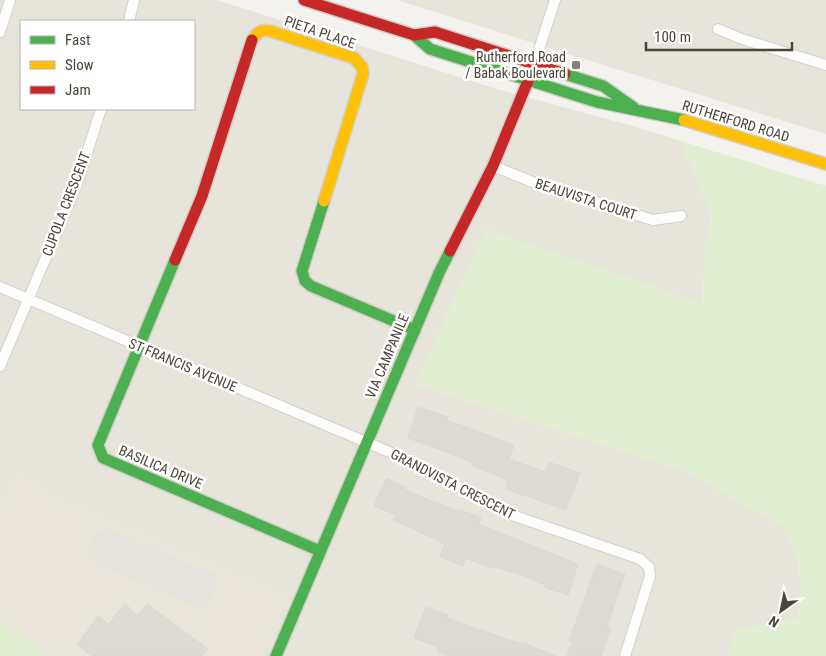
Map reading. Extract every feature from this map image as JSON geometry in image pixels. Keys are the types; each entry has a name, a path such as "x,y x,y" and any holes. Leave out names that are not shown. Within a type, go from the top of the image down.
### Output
{"street":[{"path":"0,32 10,0"},
{"path":"129,20 134,0"},
{"name":"RUTHERFORD ROAD","path":"304,0 414,35 430,49 603,86 637,109"},
{"path":"531,72 556,0"},
{"path":"718,29 742,39 826,65"},
{"name":"PIETA PLACE","path":"138,346 202,196 250,43 258,32 264,30 354,58 362,67 363,74 304,263 302,271 305,280 311,286 324,292 415,330"},
{"name":"RUTHERFORD ROAD","path":"414,35 435,32 597,102 676,118 826,164"},
{"name":"VIA CAMPANILE","path":"276,656 448,254 493,166 531,72"},
{"name":"CUPOLA CRESCENT","path":"0,366 77,184 101,110"},
{"name":"BEAUVISTA COURT","path":"493,166 535,183 653,220 681,216"},
{"name":"ST FRANCIS AVENUE","path":"0,287 367,442"},
{"name":"BASILICA DRIVE","path":"138,346 98,445 103,458 320,551"},
{"name":"GRANDVISTA CRESCENT","path":"367,442 426,468 509,514 640,559 649,567 650,576 625,656"}],"shaded area":[{"path":"0,0 217,0 497,89 681,141 712,216 706,241 702,304 486,230 416,384 686,472 781,525 796,552 801,584 799,618 736,630 727,656 0,656"},
{"path":"397,0 826,0 826,134 581,58"},
{"path":"20,471 51,495 288,596 262,656 49,656 0,621 0,500"},
{"path":"109,529 219,576 205,611 104,567 88,550 93,536"}],"green space":[{"path":"681,141 826,186 826,656 727,656 735,630 799,618 801,584 796,552 780,525 686,472 416,384 486,229 702,304 706,241 712,216"},
{"path":"0,621 49,656 0,656"}],"building":[{"path":"418,407 448,417 447,420 514,445 509,459 546,472 549,462 580,473 566,510 506,489 508,480 472,465 472,462 408,438"},
{"path":"386,478 406,487 404,489 433,502 481,518 479,524 578,564 568,595 544,587 545,585 518,574 491,566 490,568 466,558 463,566 440,557 445,544 394,520 396,515 374,506"},
{"path":"597,564 625,574 607,627 611,629 601,656 567,656 572,642 569,641"},
{"path":"125,603 137,616 147,604 208,649 202,656 92,656 77,645 98,616 109,624"},
{"path":"426,607 448,615 447,618 521,644 522,642 556,656 450,656 437,651 439,647 414,638"}],"traffic: fast":[{"path":"414,35 430,49 597,102 684,120"},
{"path":"565,74 603,86 633,107"},
{"path":"324,201 302,271 305,281 311,286 415,330"},
{"path":"276,656 450,251"},
{"path":"175,260 98,445 103,458 320,551"}],"traffic: slow":[{"path":"252,40 260,32 264,30 270,31 354,58 362,67 363,74 324,201"},
{"path":"684,120 826,164"}],"traffic: jam":[{"path":"304,0 414,35 435,32 565,74"},
{"path":"175,260 202,196 252,40"},
{"path":"450,251 493,166 532,71"}],"place":[{"name":"Rutherford Road / Babak Boulevard","path":"576,65"}]}
